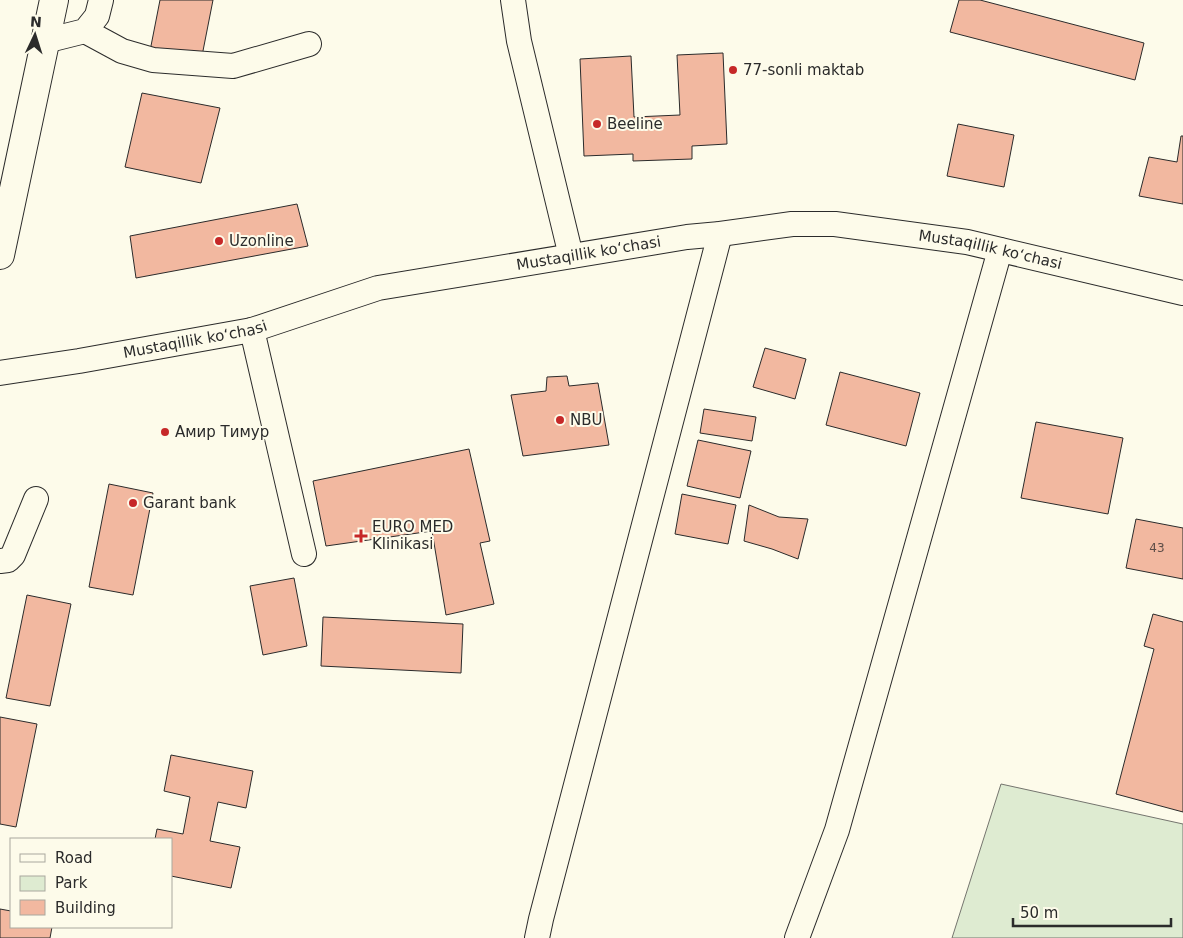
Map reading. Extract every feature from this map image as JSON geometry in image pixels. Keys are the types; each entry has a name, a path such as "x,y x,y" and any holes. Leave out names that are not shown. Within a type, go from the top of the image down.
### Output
{"main road":[{"path":"0,255 54,0"}],"street":[{"path":"45,41 84,31 97,16 102,0"},
{"path":"513,0 519,41 571,256"},
{"path":"84,31 122,51 153,60 233,66 310,44"},
{"name":"Mustaqillik ko‘chasi","path":"0,373 252,330 378,288 687,236 720,234 792,224 835,224 967,242 1183,293"},
{"path":"538,938 541,919 720,234"},
{"path":"797,938 837,830 1000,250"},
{"path":"252,330 304,554"},
{"path":"0,561 8,560 12,555 36,498"}],"green space":[{"path":"1001,784 1183,824 1183,938 952,938"}],"building":[{"path":"160,0 213,0 201,61 150,51"},
{"path":"959,0 980,0 1144,43 1135,80 950,32"},
{"path":"723,53 727,144 692,146 692,159 633,161 633,154 584,156 580,59 631,56 634,117 680,115 677,55"},
{"path":"142,93 220,108 201,183 125,167"},
{"path":"958,124 1014,135 1004,187 947,176"},
{"path":"1181,136 1183,136 1183,204 1139,196 1149,157 1177,162"},
{"name":"Uzonline","path":"297,204 308,246 136,278 130,236"},
{"path":"765,348 806,359 795,399 753,387"},
{"path":"840,372 920,393 906,446 826,425"},
{"name":"NBU","path":"567,376 569,386 598,383 609,445 523,456 511,395 546,391 547,377"},
{"path":"704,409 756,417 752,441 700,433"},
{"path":"1036,422 1123,438 1108,514 1021,498"},
{"path":"698,440 751,451 740,498 687,486"},
{"name":"EURO MED Klinikasi","path":"469,449 490,541 480,543 494,604 446,615 432,531 326,546 313,481"},
{"path":"109,484 153,493 133,595 89,587"},
{"path":"682,494 736,505 728,544 675,534"},
{"path":"749,505 779,517 808,519 798,559 744,541"},
{"path":"1136,519 1183,528 1183,579 1126,568"},
{"path":"294,578 307,646 263,655 250,586"},
{"path":"27,595 71,604 50,706 6,698"},
{"path":"1153,614 1183,622 1183,812 1116,794 1154,649 1144,646"},
{"path":"323,617 463,624 461,673 321,666"},
{"path":"0,717 37,724 16,827 0,824"},
{"path":"171,755 253,771 246,808 218,802 210,841 240,847 231,888 172,876 172,838 155,838 157,829 183,834 190,797 164,791"},
{"path":"0,909 10,911 10,928 52,928 50,938 0,938"}],"place":[{"name":"77-sonli maktab","path":"733,70"},
{"name":"Beeline","path":"597,124"},
{"name":"Uzonline","path":"219,241"},
{"name":"NBU","path":"560,420"},
{"name":"Амир Тимур","path":"165,432"},
{"name":"Garant bank","path":"133,503"},
{"name":"EURO MED Klinikasi","path":"361,536"}]}
